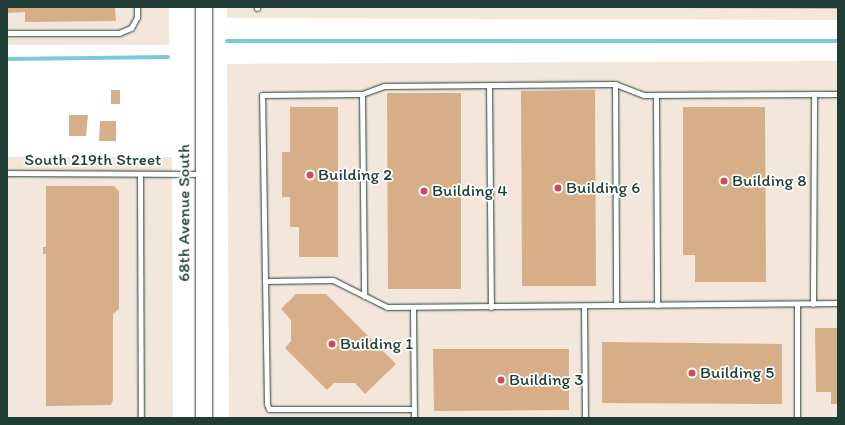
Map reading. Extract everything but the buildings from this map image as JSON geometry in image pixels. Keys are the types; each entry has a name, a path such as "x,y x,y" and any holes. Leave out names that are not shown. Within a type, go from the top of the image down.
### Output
{"main road":[{"name":"68th Avenue South","path":"204,7 202,174 204,418"}],"lane":[{"path":"7,34 119,33 131,28 137,17 137,7"},
{"path":"615,84 616,306"},
{"path":"414,409 269,409 267,404 262,95 362,94 384,86 615,84 626,86 634,93 656,95 838,94"},
{"path":"489,85 491,307"},
{"path":"362,94 364,296"},
{"path":"814,94 814,304"},
{"path":"656,95 657,305"},
{"name":"South 219th Street","path":"7,173 202,174"},
{"path":"140,174 141,418"},
{"path":"265,281 333,280 387,308 838,304"},
{"path":"797,304 797,418"},
{"path":"584,306 585,418"},
{"path":"413,307 414,418"}],"shaded area":[{"path":"7,7 169,7 169,45 7,45"},
{"path":"227,7 838,7 838,20 227,18"},
{"path":"838,61 838,418 229,418 227,64"},
{"path":"7,157 172,157 173,418 7,418"}],"waterway":[{"path":"227,41 838,41"},
{"path":"7,59 168,57"}],"place":[{"name":"Building 2","path":"310,175"},
{"name":"Building 8","path":"724,181"},
{"name":"Building 6","path":"558,188"},
{"name":"Building 4","path":"424,191"},
{"name":"Building 1","path":"332,344"},
{"name":"Building 5","path":"692,373"},
{"name":"Building 3","path":"501,380"}]}
